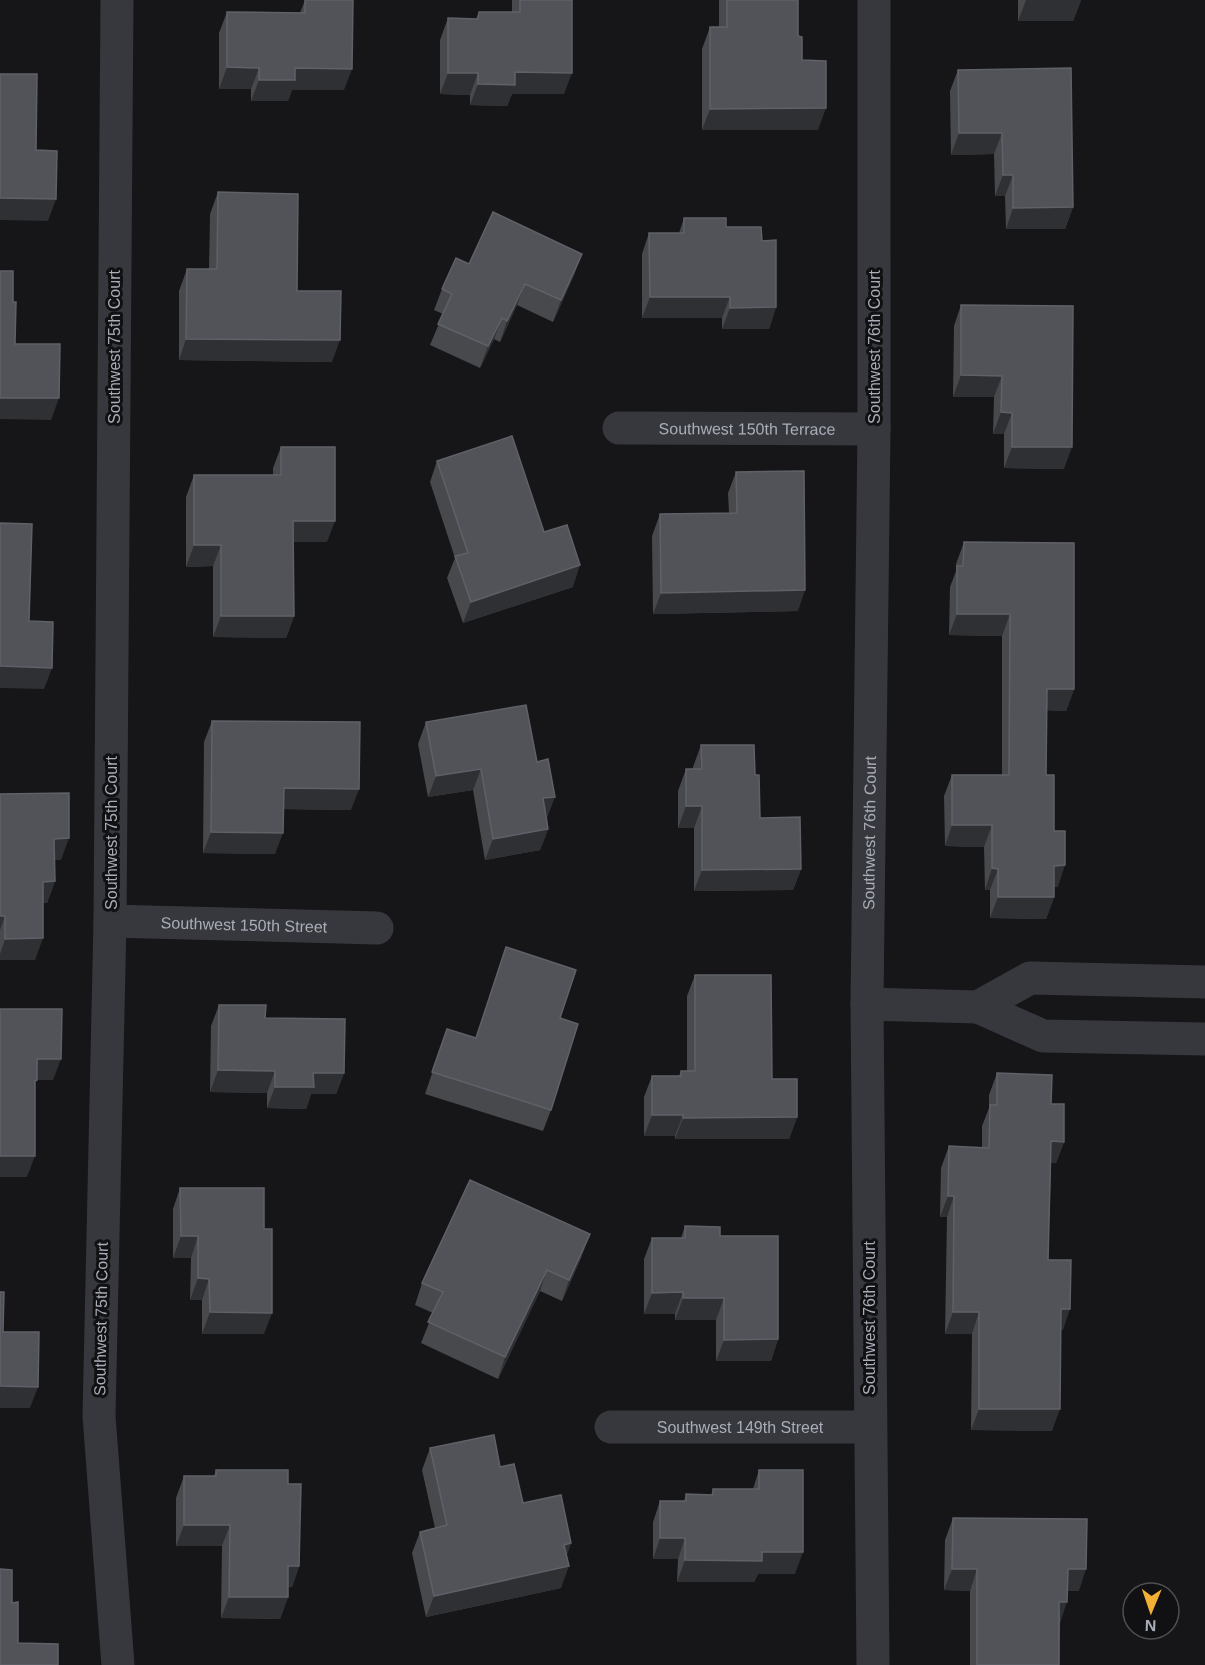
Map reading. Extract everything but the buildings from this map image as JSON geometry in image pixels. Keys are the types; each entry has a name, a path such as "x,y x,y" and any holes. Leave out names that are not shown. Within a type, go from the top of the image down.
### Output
{"street":[{"name":"Southwest 75th Court","path":"117,0 110,921 99,1416 118,1665"},
{"name":"Southwest 76th Court","path":"873,1665 867,1004 874,429 874,0"},
{"name":"Southwest 150th Terrace","path":"619,428 874,429"},
{"name":"Southwest 150th Street","path":"110,921 377,927"},
{"path":"978,1006 1029,978 1205,982"},
{"path":"867,1004 978,1006 1043,1036 1205,1039"},
{"name":"Southwest 149th Street","path":"611,1427 870,1427"}]}
